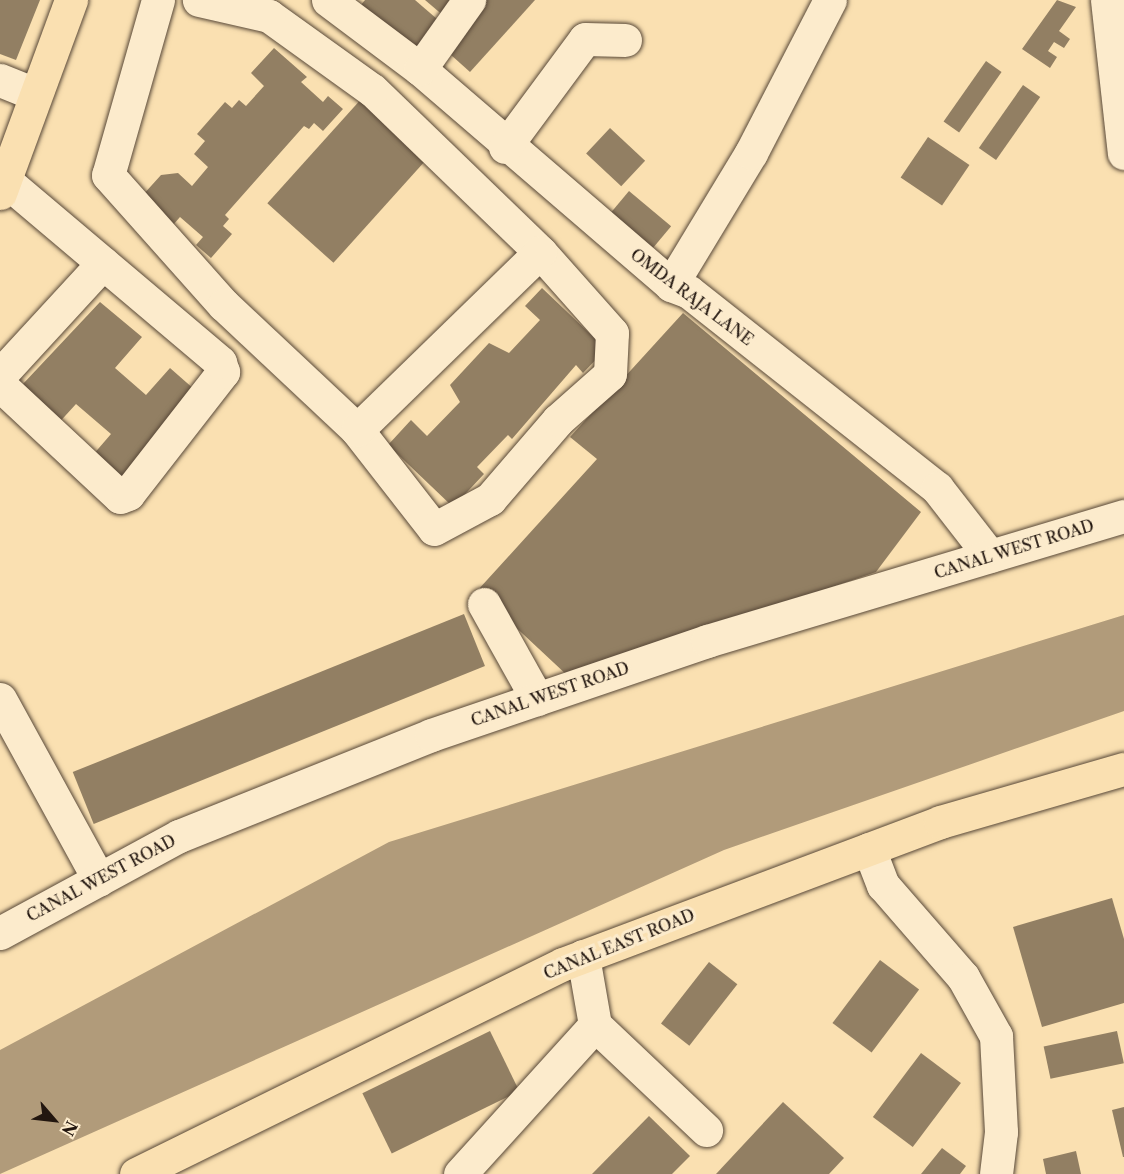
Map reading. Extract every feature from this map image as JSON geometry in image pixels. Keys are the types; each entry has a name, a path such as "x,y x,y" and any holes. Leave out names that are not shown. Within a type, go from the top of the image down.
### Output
{"main road":[{"path":"2,186 71,0"},
{"name":"CANAL EAST ROAD","path":"136,1174 584,956 939,822 1124,769"}],"street":[{"path":"158,0 108,175 224,305 357,430 434,529 490,499 558,420 610,375 612,333 540,252 372,90 269,16 199,0"},
{"name":"OMDA RAJA LANE","path":"328,0 420,69 506,147 670,285 689,292 937,488 990,556"},
{"path":"420,69 469,0"},
{"path":"670,285 750,153 830,0"},
{"path":"1107,0 1124,153"},
{"path":"506,147 585,39 626,40"},
{"path":"0,80 35,94"},
{"path":"0,385 111,495 128,494 224,372 220,363 103,263 2,186"},
{"path":"357,430 540,252"},
{"path":"0,375 103,263"},
{"name":"CANAL WEST ROAD","path":"0,933 179,836 431,735 537,699 1124,516"},
{"path":"484,604 537,699"},
{"path":"0,699 99,880"},
{"path":"869,849 883,885 963,977 996,1036 1001,1132 996,1174"},
{"path":"584,956 595,1025 706,1130"},
{"path":"460,1174 595,1025"}],"shaded area":[{"path":"1124,615 1124,711 724,850 0,1174 0,1050 389,842"}],"building":[{"path":"0,0 40,0 16,60 0,54"},
{"path":"365,0 415,0 444,25 418,55 360,6"},
{"path":"425,0 459,0 445,17"},
{"path":"483,0 535,0 470,72 441,46"},
{"path":"1057,0 1076,7 1059,31 1070,39 1064,48 1054,42 1048,51 1057,57 1050,68 1022,49"},
{"path":"274,48 307,77 301,82 323,102 328,96 343,109 323,131 314,123 309,129 304,126 225,215 229,219 223,226 232,234 211,258 196,245 203,237 180,217 173,225 142,196 161,175 178,173 192,186 208,167 194,154 205,141 197,134 225,102 232,108 239,100 246,106 264,86 251,73"},
{"path":"986,61 1002,72 959,133 944,122"},
{"path":"1023,85 1040,97 996,160 979,148"},
{"path":"363,97 429,157 333,263 267,203"},
{"path":"610,128 645,161 621,186 586,154"},
{"path":"928,137 969,165 942,206 901,178"},
{"path":"629,191 671,226 645,257 603,222"},
{"path":"542,288 606,349 583,373 576,365 512,439 508,435 477,467 484,474 453,507 388,445 411,420 427,436 460,402 450,385 489,343 509,353 540,320 525,306"},
{"path":"100,302 142,337 115,368 146,395 170,368 203,397 120,493 86,463 111,434 76,404 55,427 22,385"},
{"path":"683,313 921,512 876,572 569,677 477,591 597,459 570,437"},
{"path":"464,614 485,666 94,824 73,772"},
{"path":"1112,898 1124,939 1124,1003 1042,1027 1013,927"},
{"path":"880,960 919,989 872,1053 832,1023"},
{"path":"709,962 737,984 689,1046 661,1023"},
{"path":"490,1031 519,1091 392,1153 362,1093"},
{"path":"1117,1031 1124,1063 1051,1079 1044,1047"},
{"path":"921,1053 961,1083 913,1147 873,1117"},
{"path":"783,1102 844,1158 829,1174 716,1174"},
{"path":"1124,1107 1124,1157 1123,1157 1112,1110"},
{"path":"649,1116 690,1156 672,1174 592,1174"},
{"path":"942,1148 966,1166 960,1174 921,1174"},
{"path":"1076,1151 1081,1174 1046,1174 1043,1159"}]}
